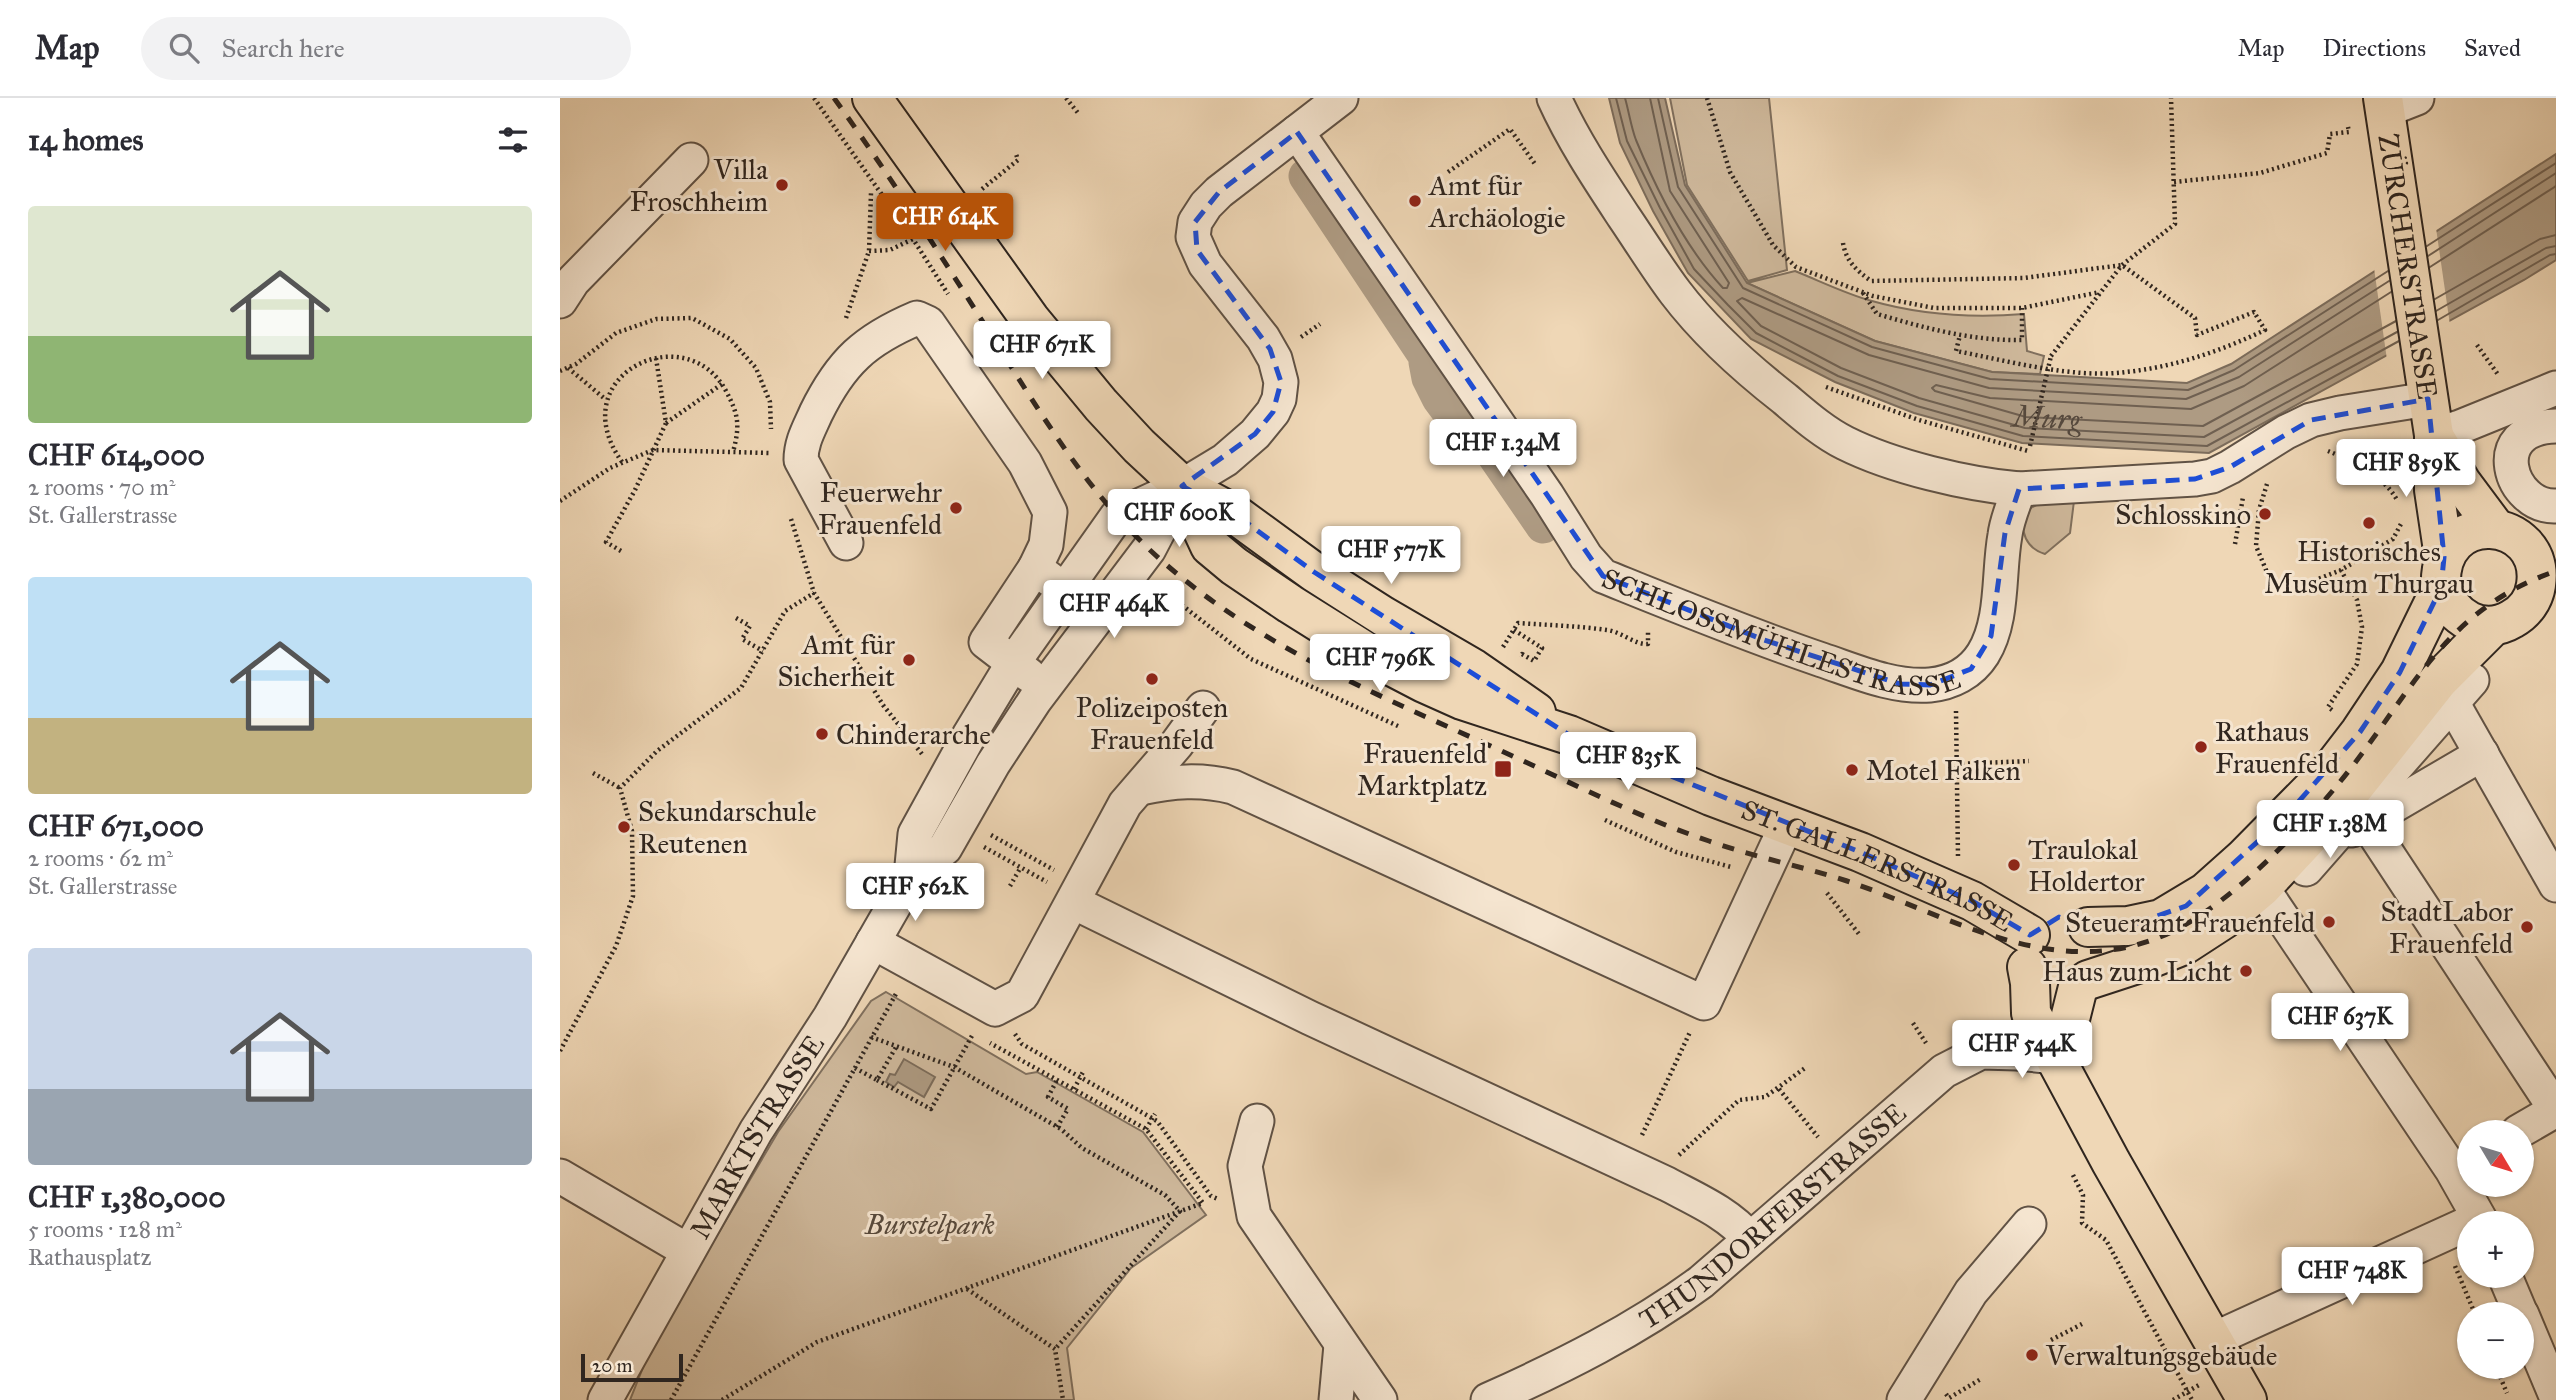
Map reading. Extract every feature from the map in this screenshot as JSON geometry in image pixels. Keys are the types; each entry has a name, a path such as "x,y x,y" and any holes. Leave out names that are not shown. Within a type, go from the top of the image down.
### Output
{"main road":[{"name":"ST. GALLERSTRASSE","path":"872,98 982,254 1064,362 1139,446 1182,486 1210,546 1290,604 1376,658 1424,683 1462,700 1569,735 1711,796 1860,852 1972,901 2029,951"},
{"name":"ZÜRCHERSTRASSE","path":"2395,102 2403,226 2428,400 2442,573"},
{"name":"ZÜRCHERSTRASSE","path":"2428,400 2461,482 2524,538"},
{"path":"2350,800 2377,708 2400,672 2453,543 2467,533 2481,529 2524,538 2535,564 2535,592 2542,602 2507,623 2480,625 2454,613 2446,601 2442,573"},
{"path":"2088,927 2128,926 2161,919 2206,892 2252,874 2350,800 2454,688 2493,626"},
{"path":"2029,951 2040,984 2065,990 2083,984 2184,945 2224,919 2252,874"},
{"path":"2056,1057 2083,984 2097,966 2099,951 2096,938 2088,927 2079,920 2059,917 2048,919 2029,951 2031,1013 2111,1162 2247,1400"}],"street":[{"path":"1182,486 1225,460 1255,435 1273,412 1279,399 1281,382 1280,370 1270,349 1197,250 1193,237 1195,222 1219,192 1341,98"},
{"path":"1554,98 1604,186 1674,291 1715,339 1826,432 1845,443 1895,462 1947,476 2019,489 2195,480 2212,476 2230,467 2286,432 2340,413 2428,400 2460,427 2556,388"},
{"name":"SCHLOSSMÜHLESTRASSE","path":"1297,132 1586,556 1603,576 1764,640 1874,677 1899,684 1930,685 1956,679 1971,669 1992,636 2005,533 2019,489"},
{"path":"560,301 573,281 691,160"},
{"path":"846,543 801,460 801,446 821,403 843,366 885,331 917,318 928,323 1025,463 1050,512 1046,545 1035,568 986,642 1045,687"},
{"path":"2556,426 2530,430 2520,438 2512,449 2511,465 2523,491 2548,506 2556,506"},
{"name":"MARKTSTRASSE","path":"911,876 915,834 1013,663 1062,590 1117,516 1182,486"},
{"name":"MARKTSTRASSE","path":"605,1400 756,1131 830,1017 911,876 970,825 993,764 1045,687 1149,549 1182,486"},
{"path":"1035,568 1096,618"},
{"path":"2316,857 2350,800 2395,760 2454,688 2482,754 2556,885"},
{"path":"873,942 984,1021 1022,995 1125,804 1141,788 1203,708"},
{"path":"2350,800 2482,754"},
{"path":"1141,788 1167,782 1198,780 1209,780 1233,787 1704,1003 1787,824"},
{"path":"2350,800 2556,1110 2534,1123"},
{"path":"2252,874 2457,1159"},
{"path":"1076,895 1310,1018 1627,1166 1723,1214 1750,1239"},
{"name":"THUNDORFERSTRASSE","path":"1488,1400 1539,1376 1664,1309 1701,1282 1944,1071 1981,1052 2017,1052 2056,1057"},
{"path":"1257,1121 1245,1166 1254,1216 1380,1400"},
{"path":"560,1176 688,1251"},
{"path":"1904,1400 1971,1292 2028,1224"},
{"path":"2212,1340 2457,1230"},
{"path":"1336,1400 1341,1345"},
{"path":"2534,1345 2556,1396"}],"path":[{"path":"1066,98 1078,113"},
{"path":"1707,98 1730,172 1773,245 1796,267 1863,293 1934,308 2022,308 2100,292"},
{"path":"1824,387 1919,421 2029,448 2051,356 2122,265 2175,224 2171,98"},
{"path":"2174,182 2260,173 2327,153 2330,134 2348,132 2347,120"},
{"path":"1448,172 1510,129 1535,164"},
{"path":"973,197 1018,160 1016,154"},
{"path":"869,251 890,250 913,239"},
{"path":"1843,243 1854,269 1871,281 2024,278 2122,265 2195,318 2197,335 2254,312 2265,330 2227,348 2126,372 2088,372 2038,366 1956,351 1960,335"},
{"path":"1863,293 1877,314 1926,329 1990,341 2022,340 2022,308"},
{"path":"560,372 615,333 656,319 692,318 730,339 756,368 770,402 771,453 653,450 622,462 560,501"},
{"path":"1293,343 1320,324"},
{"path":"2477,345 2499,376"},
{"path":"622,462 606,435 601,411 606,391 630,367 669,356 688,358 706,368 722,384 738,419 733,452"},
{"path":"656,358 666,423"},
{"path":"568,368 604,398"},
{"path":"621,551 606,542 635,490 666,423 722,384"},
{"path":"2321,449 2354,461 2393,492 2399,503"},
{"path":"2268,478 2259,510 2256,545 2269,577 2288,591 2341,570 2393,539 2406,515"},
{"path":"791,517 814,593 883,705 944,781"},
{"path":"2337,714 2328,707 2357,664 2362,627 2357,600 2341,570"},
{"path":"1160,588 1251,659 1398,726"},
{"path":"620,788 656,751 741,688 785,611 814,593"},
{"path":"736,618 750,626 742,639 763,651"},
{"path":"1501,651 1518,623 1610,630 1629,636 1640,645 1648,644 1650,633 1645,626"},
{"path":"1514,630 1542,648 1534,661 1522,654 1518,661"},
{"path":"1956,679 1958,865"},
{"path":"1957,764 2028,761"},
{"path":"560,1051 616,946 633,896 632,831 620,788 593,773"},
{"path":"1605,820 1676,852 1764,876"},
{"path":"970,825 1021,867 1076,895"},
{"path":"970,825 990,834 1076,895"},
{"path":"1010,886 1021,867"},
{"path":"1827,892 1859,934"},
{"path":"671,1400 897,992 908,998"},
{"path":"1627,1166 1704,1003"},
{"path":"855,1068 931,1109 984,1021"},
{"path":"722,1400 817,1342 1203,1203 1146,1129 1058,1080 984,1021"},
{"path":"962,1027 984,1021 1154,1116 1211,1196 1254,1216"},
{"path":"871,1037 954,1067 1057,1127 1082,1148 1165,1195 1180,1211"},
{"path":"877,1080 896,1047"},
{"path":"1675,1167 1679,1155 1739,1100 1765,1097 1805,1068"},
{"path":"1074,1088 1082,1075"},
{"path":"1057,1127 1068,1109 1048,1097 1058,1080"},
{"path":"1779,1089 1820,1138"},
{"path":"1146,1129 1154,1116"},
{"path":"2075,1179 2083,1195 2082,1223 2106,1240 2192,1400"},
{"path":"1055,1349 1180,1211"},
{"path":"966,1288 1055,1349 1063,1400"},
{"path":"2051,1340 2082,1324"},
{"path":"2501,1379 2507,1393"}],"highlighted area":[{"path":"1297,132 1603,576 1764,640 1900,684 1930,685 1971,669 1991,636 2005,533 2019,489 2195,479 2230,467 2311,420 2428,399 2444,557 2441,588 2400,672 2360,732 2284,818 2186,906 2128,926 2088,927 2059,917 2030,935 1972,901 1860,852 1569,735 1314,572 1236,515 1182,486 1255,434 1273,412 1281,382 1270,349 1197,250 1195,222 1219,192"}],"green space":[{"path":"1670,98 1769,98 1787,270 1748,281 1687,185"},
{"path":"1795,271 1862,298 1909,310 1986,316 2024,314 2027,351 2044,356 2040,374 1992,372 1875,341 1747,283"},
{"path":"2074,501 2070,533 2045,554 2033,548 2024,533 2024,514 2041,503"},
{"name":"Burstelpark","path":"886,992 1026,1074 1037,1072 1143,1132 1206,1215 1131,1268 1067,1348 1074,1400 630,1400 644,1365 778,1132 871,1001"}],"water":[{"name":"Murg","path":"1609,98 1665,98 1685,185 1747,283 1875,341 1992,372 2187,383 2231,364 2556,154 2556,260 2209,453 2022,443 1914,413 1835,382 1751,339 1688,273 1653,211 1620,143"},
{"path":"904,1059 935,1077 924,1097 898,1082 894,1087 886,1082 890,1074 895,1075"}],"pier":[{"path":"2436,228 2450,325 2387,360 2374,268"}],"waterway":[{"path":"1306,176 1425,355 1446,380"},
{"path":"1426,362 1429,378 1439,398 1456,421 1477,430 1543,526"}],"railway":[{"path":"834,98 1085,476 1127,527 1189,584 1271,639 1359,686 1601,797 1726,847 1847,881 1998,937 2036,947 2076,951 2115,949 2155,939 2180,928 2205,912 2255,872 2301,827 2364,751 2431,659 2456,633 2484,608 2517,588 2556,571"}],"place":[{"name":"Villa Froschheim","path":"782,185"},
{"name":"Amt für Archäologie","path":"1415,201"},
{"name":"Feuerwehr Frauenfeld","path":"956,508"},
{"name":"Schlosskino","path":"2265,514"},
{"name":"Historisches Museum Thurgau","path":"2369,523"},
{"name":"Amt für Sicherheit","path":"909,660"},
{"name":"Polizeiposten Frauenfeld","path":"1152,679"},
{"name":"Chinderarche","path":"822,734"},
{"name":"Rathaus Frauenfeld","path":"2201,747"},
{"name":"Frauenfeld Marktplatz","path":"1503,769"},
{"name":"Motel Falken","path":"1852,770"},
{"name":"Sekundarschule Reutenen","path":"624,827"},
{"name":"Traulokal Holdertor","path":"2014,865"},
{"name":"Steueramt Frauenfeld","path":"2329,922"},
{"name":"StadtLabor Frauenfeld","path":"2527,927"},
{"name":"Haus zum Licht","path":"2246,971"},
{"name":"Verwaltungsgebäude","path":"2032,1355"}]}
